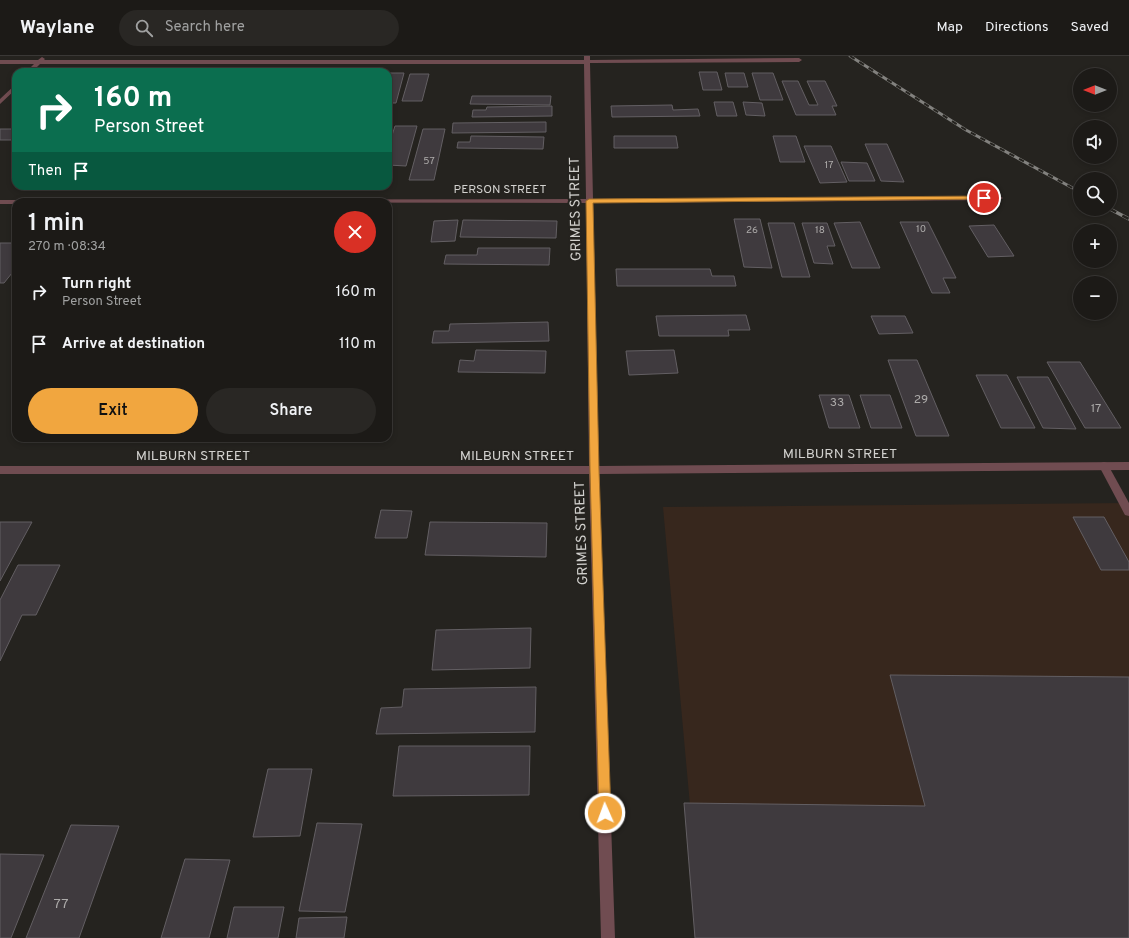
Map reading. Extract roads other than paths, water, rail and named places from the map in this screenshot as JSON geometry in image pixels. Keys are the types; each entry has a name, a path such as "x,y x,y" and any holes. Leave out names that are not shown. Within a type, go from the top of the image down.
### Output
{"street":[{"path":"34,68 45,56"},
{"path":"0,62 587,59 799,60"},
{"name":"GRIMES STREET","path":"587,59 594,470 608,938"},
{"path":"0,102 12,90"},
{"name":"PERSON STREET","path":"392,201 1000,198"},
{"name":"PERSON STREET","path":"0,202 12,202"},
{"path":"1104,466 1129,512"},
{"name":"MILBURN STREET","path":"0,470 594,470 1129,466"}],"railway":[{"path":"850,56 966,130 1073,188"},
{"path":"1117,213 1129,219"}]}
